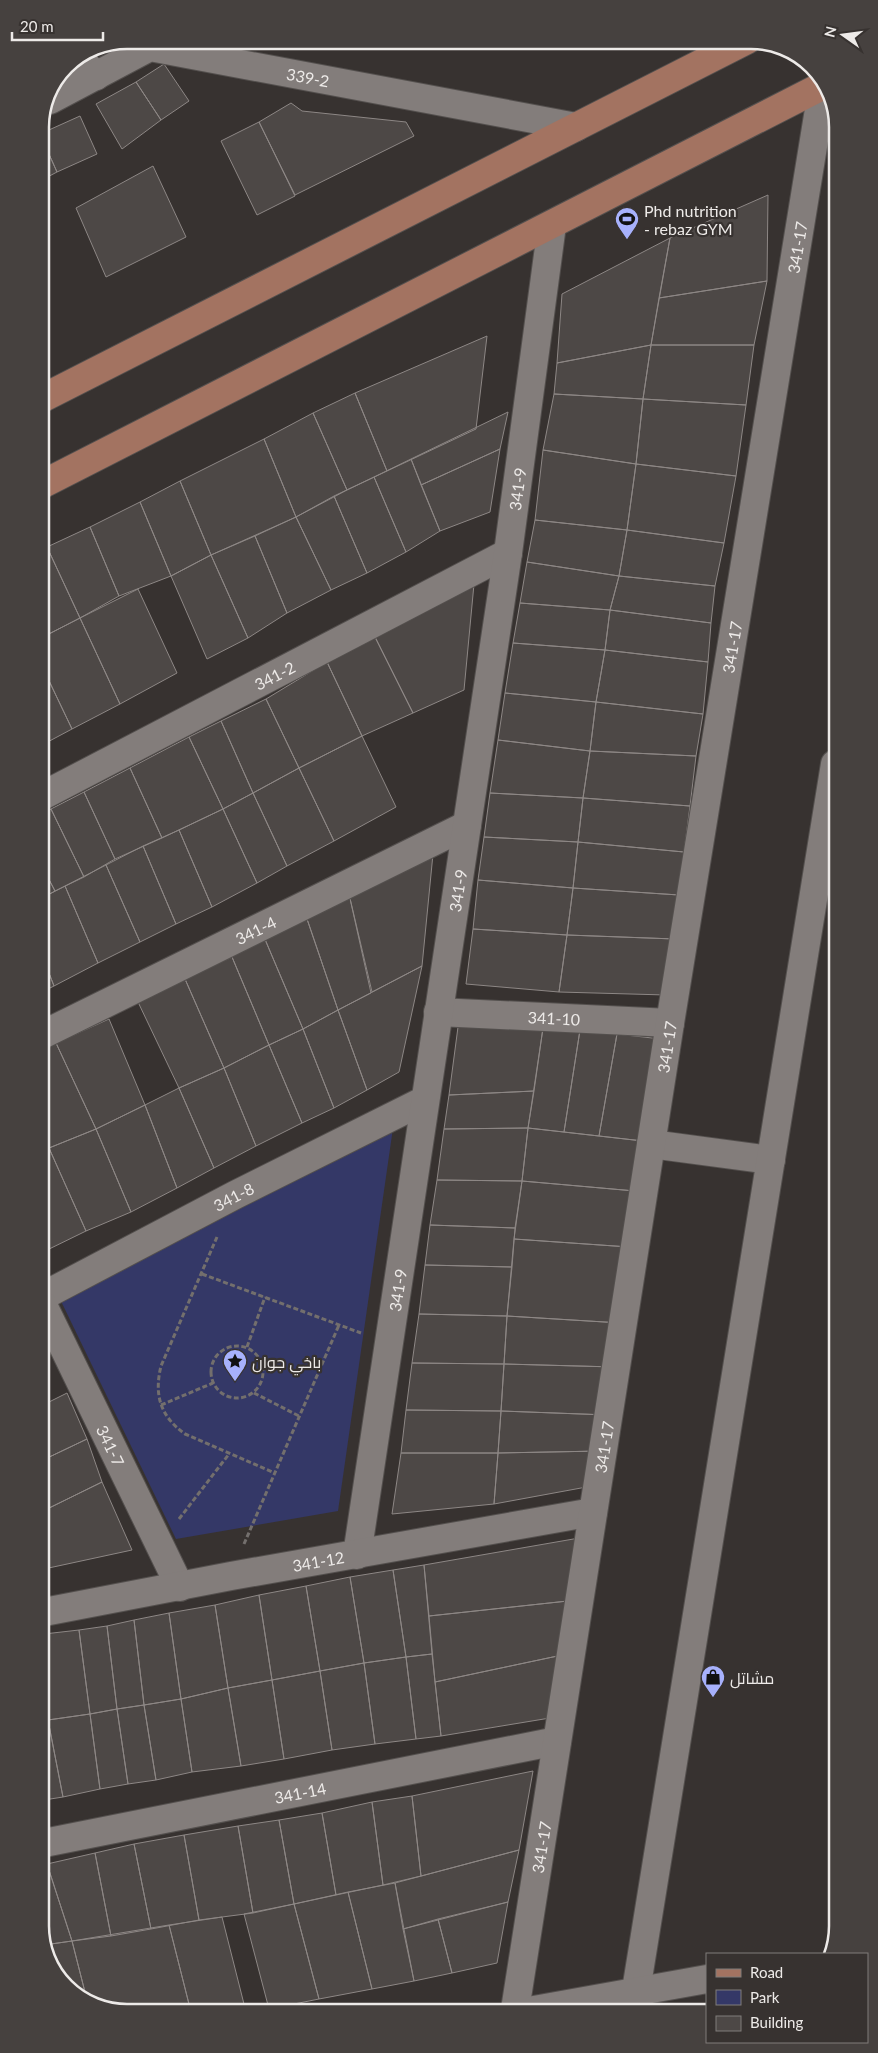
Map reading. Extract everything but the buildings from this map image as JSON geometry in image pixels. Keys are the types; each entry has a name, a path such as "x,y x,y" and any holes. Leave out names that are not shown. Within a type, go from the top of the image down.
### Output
{"main road":[{"path":"49,395 729,49"},
{"path":"49,482 818,87"}],"street":[{"name":"339-2","path":"56,94 87,66 141,49"},
{"name":"339-2","path":"166,49 576,127"},
{"name":"341-17","path":"516,2004 670,1023 822,94"},
{"name":"341-9","path":"357,1555 508,553 552,225"},
{"name":"341-2","path":"49,792 508,553"},
{"path":"634,2000 829,801"},
{"name":"341-4","path":"49,1032 467,825"},
{"name":"341-10","path":"438,1012 670,1023"},
{"name":"341-8","path":"49,1293 235,1195 425,1100"},
{"path":"652,1144 771,1160"},
{"name":"341-7","path":"49,1317 180,1587"},
{"name":"341-12","path":"49,1611 231,1576 593,1512"},
{"name":"341-14","path":"49,1842 557,1741"},
{"path":"594,2004 634,2000 706,1979"}],"path":[{"path":"235,1195 161,1366 157,1384 161,1405 174,1426 179,1430 275,1473"},
{"path":"202,1274 388,1342"},
{"path":"247,1347 265,1297"},
{"path":"231,1576 339,1325"},
{"path":"237,1345 247,1347 256,1353 262,1362 264,1371 262,1382 254,1393 248,1397 238,1399 227,1397 219,1392 213,1383 210,1372 212,1362 218,1353 227,1347 237,1345"},
{"path":"161,1405 213,1383"},
{"path":"254,1393 300,1416"},
{"path":"159,1544 229,1454"}],"green space":[{"path":"393,1128 338,1511 176,1539 59,1297"}],"place":[{"name":"Phd nutrition - rebaz GYM","path":"627,240"},
{"name":"باخي جوان","path":"235,1382"},
{"name":"مشاتل","path":"713,1698"}]}
